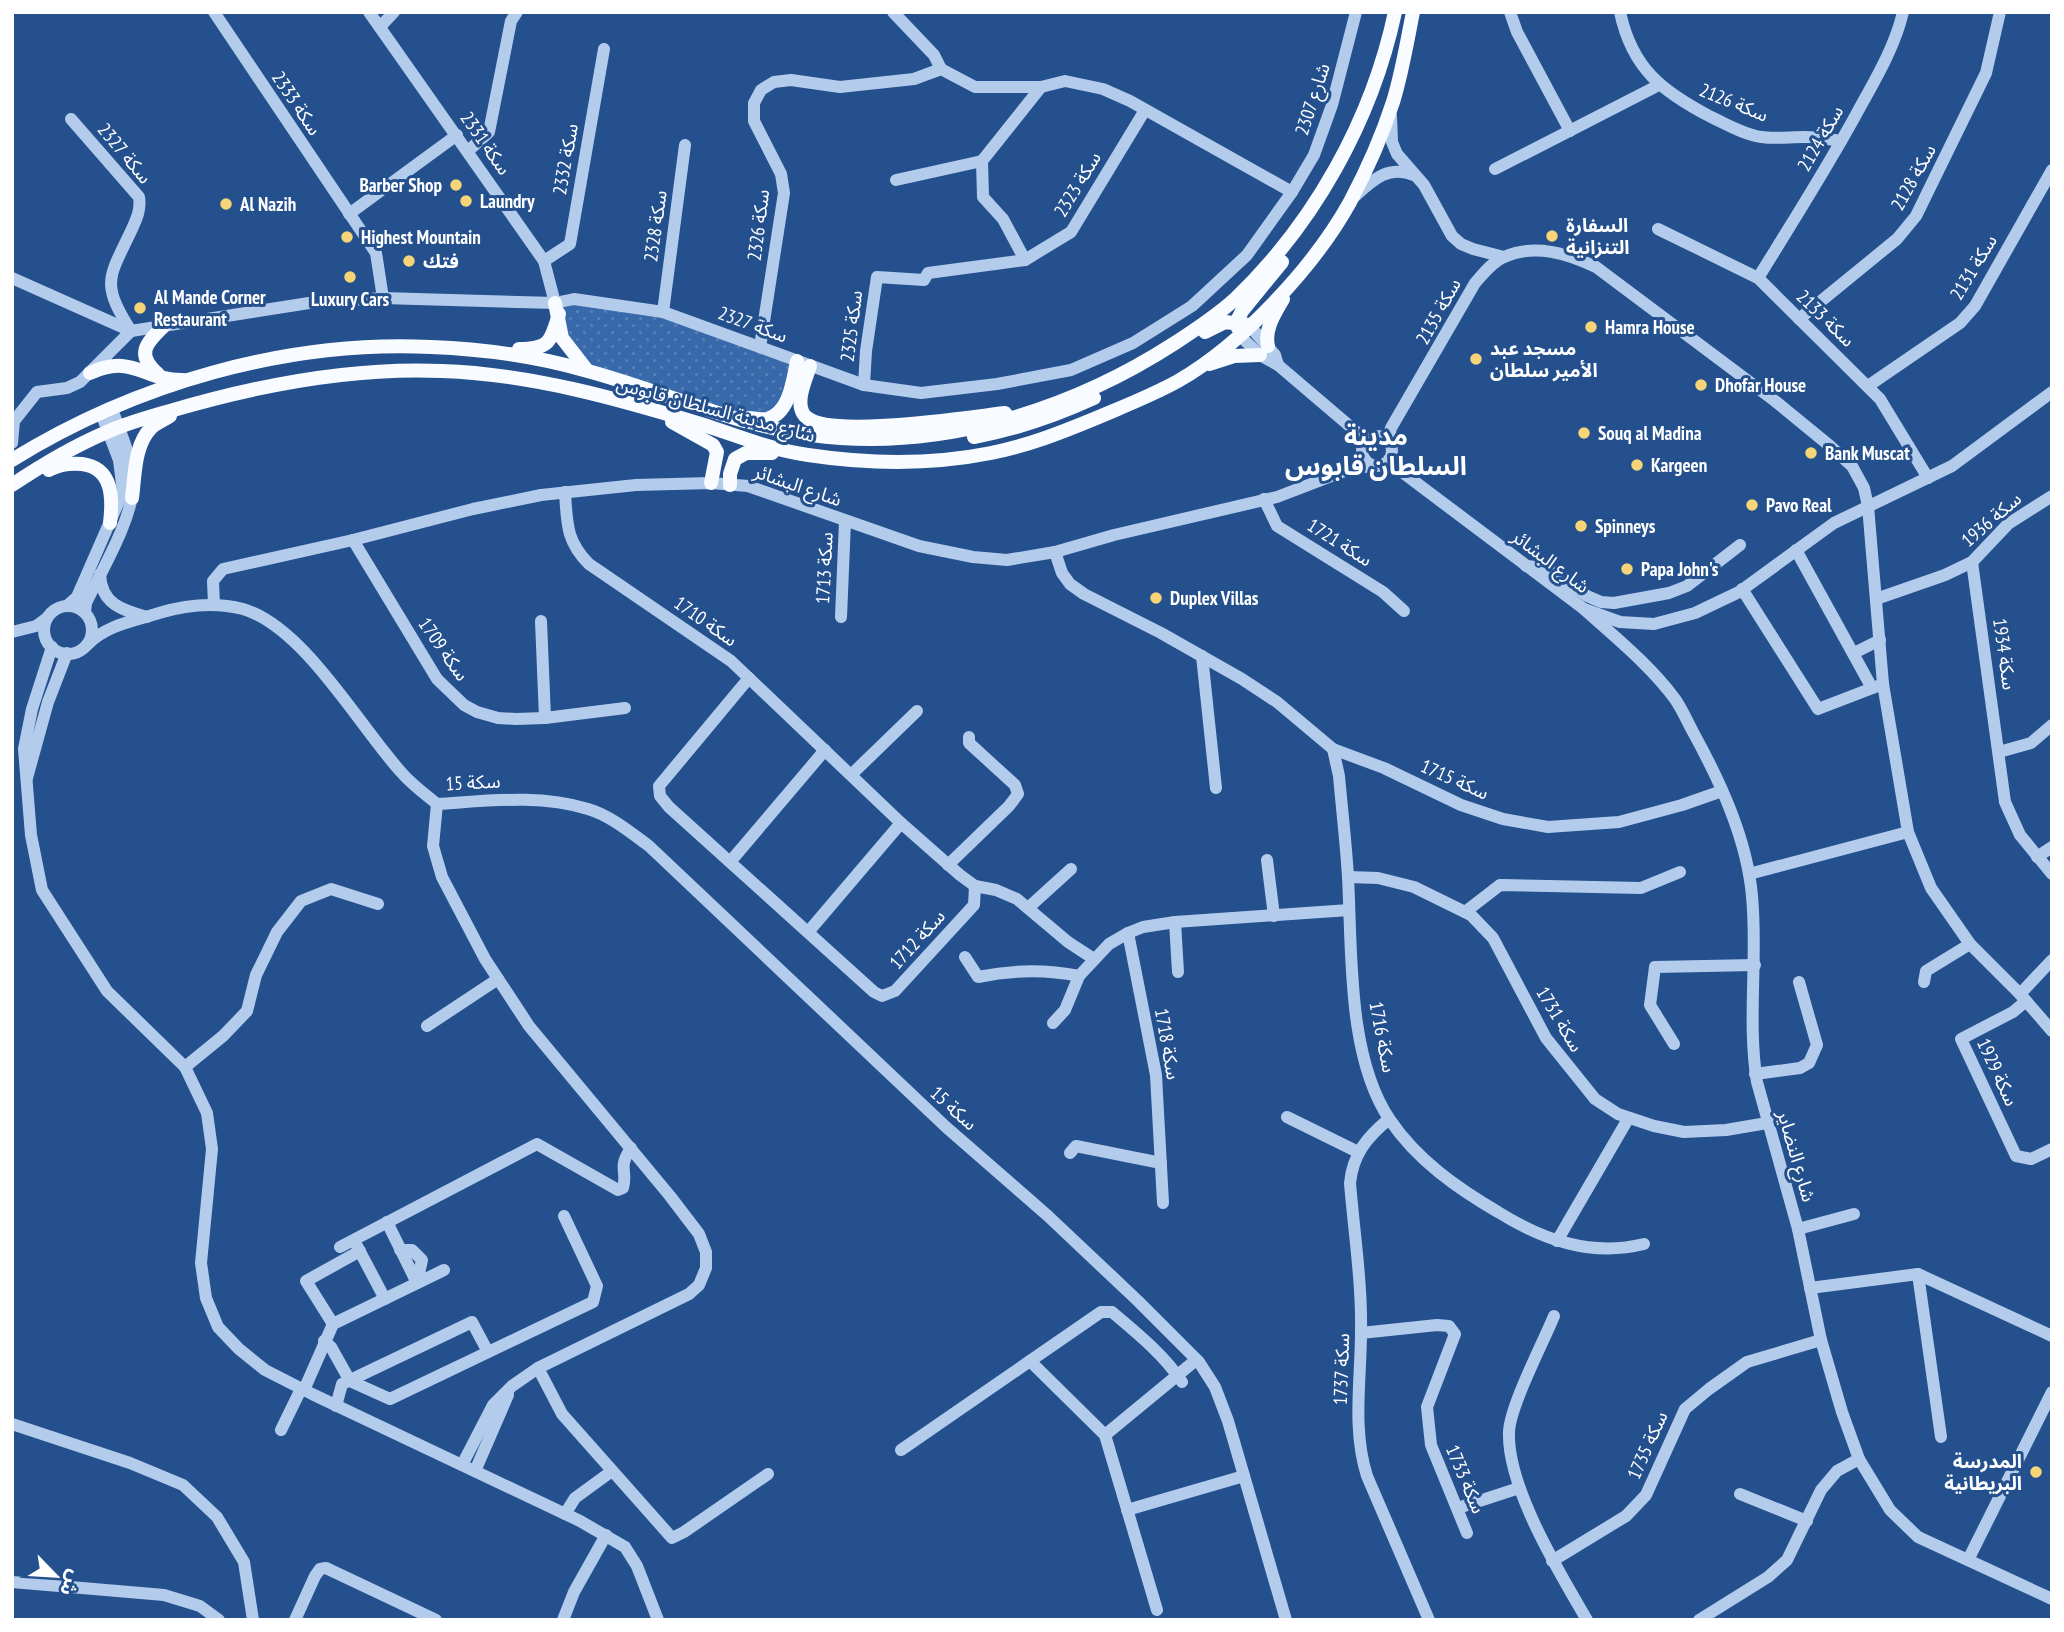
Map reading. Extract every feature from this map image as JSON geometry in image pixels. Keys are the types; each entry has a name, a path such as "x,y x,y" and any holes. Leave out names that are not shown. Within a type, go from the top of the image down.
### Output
{"main road":[{"name":"شارع مدينة السلطان قابوس","path":"12,460 106,411 190,380 282,357 389,346 466,349 527,357 587,370 786,432 855,439 924,437 979,427 1045,408 1141,365 1196,330 1232,302 1275,257 1300,225 1343,154 1380,67 1395,12"},
{"name":"شارع مدينة السلطان قابوس","path":"12,485 113,429 191,405 282,384 341,375 442,371 514,377 705,425 744,440 796,453 875,461 933,461 990,453 1061,433 1141,400 1192,372 1297,276 1335,226 1374,152 1393,101 1413,12"},
{"path":"855,439 873,444 923,444 1007,431 1051,418 1111,390 1215,326 1242,327 1242,310 1282,262 1322,204 1353,152 1363,112"},
{"path":"1192,372 1219,360 1264,351 1269,328 1297,276"},
{"path":"466,349 538,349 553,336 557,308"},
{"path":"557,308 562,338 587,370"},
{"path":"162,377 149,365 145,350 150,339 163,327"},
{"path":"803,363 801,407 805,416 815,422 871,427 927,423 1045,408"},
{"path":"725,415 766,419 778,412 788,398 803,363"},
{"path":"90,373 109,366 124,365 172,380 190,380"},
{"path":"132,498 136,460 141,443 151,428 191,405"},
{"path":"653,411 713,445 717,452 711,483"},
{"path":"730,485 735,459 746,453 796,453"},
{"path":"12,494 54,467 75,463 90,465 100,471 111,489 113,502 110,523"}],"street":[{"name":"سكة 2333","path":"214,12 376,253 383,298"},
{"name":"سكة 2331","path":"369,12 544,261 557,308"},
{"path":"380,27 394,12"},
{"path":"468,150 489,132 511,21 517,12"},
{"path":"893,12 934,55 941,69 975,87 1041,87 1065,81 1103,89 1292,192"},
{"name":"2307 شارع","path":"1292,192 1314,155 1332,105 1356,12"},
{"path":"1510,12 1517,32 1570,131"},
{"name":"سكة 2126","path":"1620,12 1625,34 1642,64 1659,85 1689,105 1759,137 1807,137 1842,141"},
{"name":"سكة 2124","path":"1758,278 1842,141 1878,74 1903,12"},
{"name":"سكة 2128","path":"1799,319 1897,239 1916,216 1986,73 2000,12"},
{"name":"سكة 2332","path":"544,261 570,244 604,49"},
{"name":"سكة 2326","path":"760,347 784,192 781,174 754,121 754,103 761,90 774,82 792,80 840,87 914,79 941,69"},
{"path":"1495,169 1659,85"},
{"path":"895,180 982,161 1041,87"},
{"path":"1393,101 1390,125 1397,154 1424,186 1452,236 1461,244 1504,257 1540,251 1568,254 1596,267 1775,401 1852,466 1864,488 1868,506 1880,640 1878,686 1908,831 1931,888 1970,944 2023,997 2052,1031"},
{"name":"سكة 2323","path":"924,279 928,273 1025,260 1071,232 1145,110"},
{"name":"سكة 2327","path":"71,119 139,197 138,215 110,278 113,299 131,331 309,303 383,298 557,308 574,299 663,312 864,385 921,393 997,384 1070,370 1133,343 1192,306 1247,255 1292,192"},
{"path":"349,214 457,135"},
{"name":"سكة 2328","path":"663,312 685,145"},
{"path":"982,161 983,197 1003,219 1025,260"},
{"name":"سكة 2131","path":"1868,386 1959,323 1975,306 2052,170"},
{"path":"1351,199 1376,177 1391,171 1414,175"},
{"name":"سكة 2133","path":"1658,229 1758,278 1880,399 1928,478"},
{"name":"سكة 2135","path":"1386,435 1475,283 1492,264 1504,257"},
{"name":"سكة 2325","path":"864,385 877,277 924,279"},
{"path":"12,278 131,331 80,382 67,388 37,392 14,421 12,443"},
{"path":"1242,327 1264,351 1275,355 1278,365 1364,446 1364,460 1371,466"},
{"name":"شارع البشائر","path":"214,605 213,581 223,569 353,540 473,509 565,492 636,485 711,483 748,486 919,547 1007,560 1055,552 1264,499 1322,481 1350,469 1388,460 1531,566 1584,609 1620,622 1654,624 1695,614 1742,589 1834,523 1952,466 2052,392"},
{"path":"87,645 91,637 86,603 122,527 132,498 131,467 106,411"},
{"path":"113,429 120,460 122,492 77,597 68,605 52,611 44,627 50,646 26,730 24,750 31,835 42,890 107,991 185,1067 207,1113 212,1149 201,1263 206,1297 218,1327 265,1370 565,1514 625,1547 637,1566 658,1620"},
{"path":"1350,469 1364,446 1386,435 1391,446 1388,460"},
{"name":"سكة 1710","path":"565,492 568,531 583,558 731,661 948,865 975,886 1007,893 1068,942 1094,959"},
{"name":"سكة 1936","path":"1876,599 1945,575 1972,562 2008,524 2052,496"},
{"name":"سكة 1721","path":"1264,499 1277,526 1383,592 1404,611"},
{"name":"سكة 1713","path":"841,617 845,521"},
{"name":"سكة 1709","path":"353,540 437,679 451,694 477,712 498,718 545,718 625,708"},
{"path":"1531,566 1546,568 1587,596 1601,602 1614,603 1669,593 1687,586 1740,545"},
{"path":"1796,550 1854,653 1878,686"},
{"name":"سكة 1715","path":"1055,552 1062,573 1070,584 1084,594 1202,656 1277,702 1333,749 1384,768 1461,805 1503,820 1548,827 1619,822 1722,791"},
{"name":"سكة 1934","path":"1972,562 2005,802 2020,835 2052,874"},
{"path":"100,573 101,586 114,604 147,617"},
{"path":"1742,589 1818,709 1878,686"},
{"path":"68,605 110,628"},
{"path":"14,631 35,636 67,653 80,650 95,636 110,628 180,607 214,605 244,610 268,621 292,640 402,773 437,804 433,846 442,877 498,979 529,1026 699,1234 706,1252 706,1268 699,1285 689,1294 538,1368 512,1387 493,1405 462,1465"},
{"name":"شارع النضاير","path":"1584,609 1626,647 1675,699 1722,791 1749,874 1755,965 1752,1028 1755,1074 1798,1229 1821,1340 1859,1459 1890,1510 1918,1537 2052,1599"},
{"path":"14,631 36,626 47,618"},
{"path":"541,621 545,718"},
{"path":"1626,647 1625,638 1634,623"},
{"path":"1854,653 1880,640"},
{"path":"26,778 48,702 67,653"},
{"path":"1202,656 1216,788"},
{"name":"سكة 1712","path":"749,678 659,786 660,796 669,807 874,992 882,996 895,991 974,905 975,886"},
{"path":"852,774 917,711"},
{"path":"1999,752 2031,743 2052,724"},
{"path":"948,865 1018,794 1015,785 969,743 969,737"},
{"name":"سكة 1716","path":"1333,749 1339,776 1348,877 1357,1022 1365,1063 1389,1119 1424,1161 1464,1192 1515,1223 1557,1241 1596,1250 1644,1244"},
{"path":"730,862 825,750"},
{"name":"سكة 15","path":"437,804 531,799 589,809 621,825 649,846 946,1127 1048,1216 1138,1301 1196,1360 1215,1387 1228,1422 1286,1620"},
{"path":"809,931 901,823"},
{"path":"1749,874 1908,831"},
{"path":"2037,856 2052,847"},
{"path":"1267,860 1273,916"},
{"path":"1028,908 1070,869"},
{"path":"1465,912 1500,885 1641,888 1680,872"},
{"name":"سكة 1731","path":"1348,877 1378,878 1414,887 1465,912 1493,938 1546,1038 1568,1068 1595,1099 1628,1119 1684,1132 1726,1130 1767,1123"},
{"path":"185,1067 223,1036 247,1011 256,975 276,932 301,901 331,889 378,904"},
{"path":"1053,1023 1065,1010 1079,976 1094,959 1110,944 1143,927 1175,922 1349,910"},
{"path":"1175,922 1178,972"},
{"name":"سكة 1718","path":"1128,933 1156,1075 1164,1203"},
{"path":"1924,982 1926,971 1970,944"},
{"path":"965,957 978,977 1006,971 1031,970 1079,976"},
{"path":"2023,997 2052,960"},
{"path":"1674,1044 1650,1005 1655,967 1755,965"},
{"path":"427,1026 498,979"},
{"path":"1755,1074 1800,1068 1809,1063 1817,1045 1799,982"},
{"name":"سكة 1929","path":"2023,997 2013,1012 1961,1039 2017,1156 2031,1159 2052,1149"},
{"path":"1287,1117 1358,1152"},
{"name":"سكة 1737","path":"1389,1119 1372,1132 1358,1152 1350,1182 1361,1333 1358,1391 1361,1456 1367,1476 1429,1620"},
{"path":"1557,1241 1628,1119"},
{"path":"333,1324 306,1281 387,1222 537,1144 618,1190 623,1188 625,1182 622,1162 631,1148"},
{"path":"1070,1153 1076,1146 1161,1163"},
{"path":"1798,1229 1854,1214"},
{"path":"324,1341 331,1347 350,1381 390,1399 593,1302 597,1286 564,1216"},
{"path":"387,1222 400,1250 412,1250 422,1260 417,1283"},
{"path":"340,1247 357,1245"},
{"path":"357,1245 385,1299"},
{"path":"281,1430 303,1390 333,1324 444,1270"},
{"path":"1810,1287 1918,1274 2052,1336"},
{"path":"1918,1274 1941,1437"},
{"path":"901,1450 1101,1312 1108,1310 1146,1342 1180,1379"},
{"path":"1554,1316 1514,1411 1509,1432 1520,1488 1552,1561 1587,1620"},
{"path":"336,1406 342,1384 472,1322 488,1352"},
{"name":"سكة 1733","path":"1361,1333 1437,1325 1449,1326 1455,1334 1427,1406 1431,1445 1467,1533"},
{"name":"سكة 1735","path":"1552,1561 1626,1516 1646,1495 1685,1409 1709,1389 1747,1362 1821,1340"},
{"path":"1105,1435 1180,1379 1196,1360"},
{"path":"1030,1361 1105,1435 1157,1610"},
{"path":"538,1368 562,1414 672,1538 768,1474"},
{"path":"475,1471 512,1387"},
{"path":"1968,1560 2052,1392"},
{"path":"12,1424 130,1463 183,1485 217,1517 243,1562 253,1620"},
{"path":"1699,1620 1768,1577 1787,1560 1821,1490 1837,1471 1859,1459"},
{"path":"565,1514 575,1498 612,1471"},
{"path":"1127,1510 1244,1476"},
{"path":"1458,1507 1520,1488"},
{"path":"1740,1494 1807,1521"},
{"path":"563,1620 574,1592 606,1535"},
{"path":"295,1620 320,1569 326,1568 436,1620"},
{"path":"12,1582 164,1595 200,1606 219,1620"}],"shaded area":[{"path":"557,303 662,312 795,361 778,411 751,417 587,369 568,346"}],"place":[{"name":"Barber Shop","path":"456,185"},
{"name":"Laundry","path":"466,201"},
{"name":"Al Nazih","path":"226,204"},
{"name":"السفارة التنزانية","path":"1552,236"},
{"name":"Highest Mountain","path":"347,237"},
{"name":"فتك","path":"409,261"},
{"name":"Luxury Cars","path":"350,277"},
{"name":"Al Mande Corner Restaurant","path":"140,308"},
{"name":"Hamra House","path":"1591,327"},
{"name":"مسجد عبد الأمير سلطان","path":"1476,359"},
{"name":"Dhofar House","path":"1701,385"},
{"name":"Souq al Madina","path":"1584,433"},
{"name":"Bank Muscat","path":"1811,453"},
{"name":"Kargeen","path":"1637,465"},
{"name":"Pavo Real","path":"1752,505"},
{"name":"Spinneys","path":"1581,526"},
{"name":"Papa John's","path":"1627,569"},
{"name":"Duplex Villas","path":"1156,598"},
{"name":"المدرسة البريطانية","path":"2036,1472"}],"district":[{"name":"مدينة السلطان قابوس","path":"1376,450"}]}
